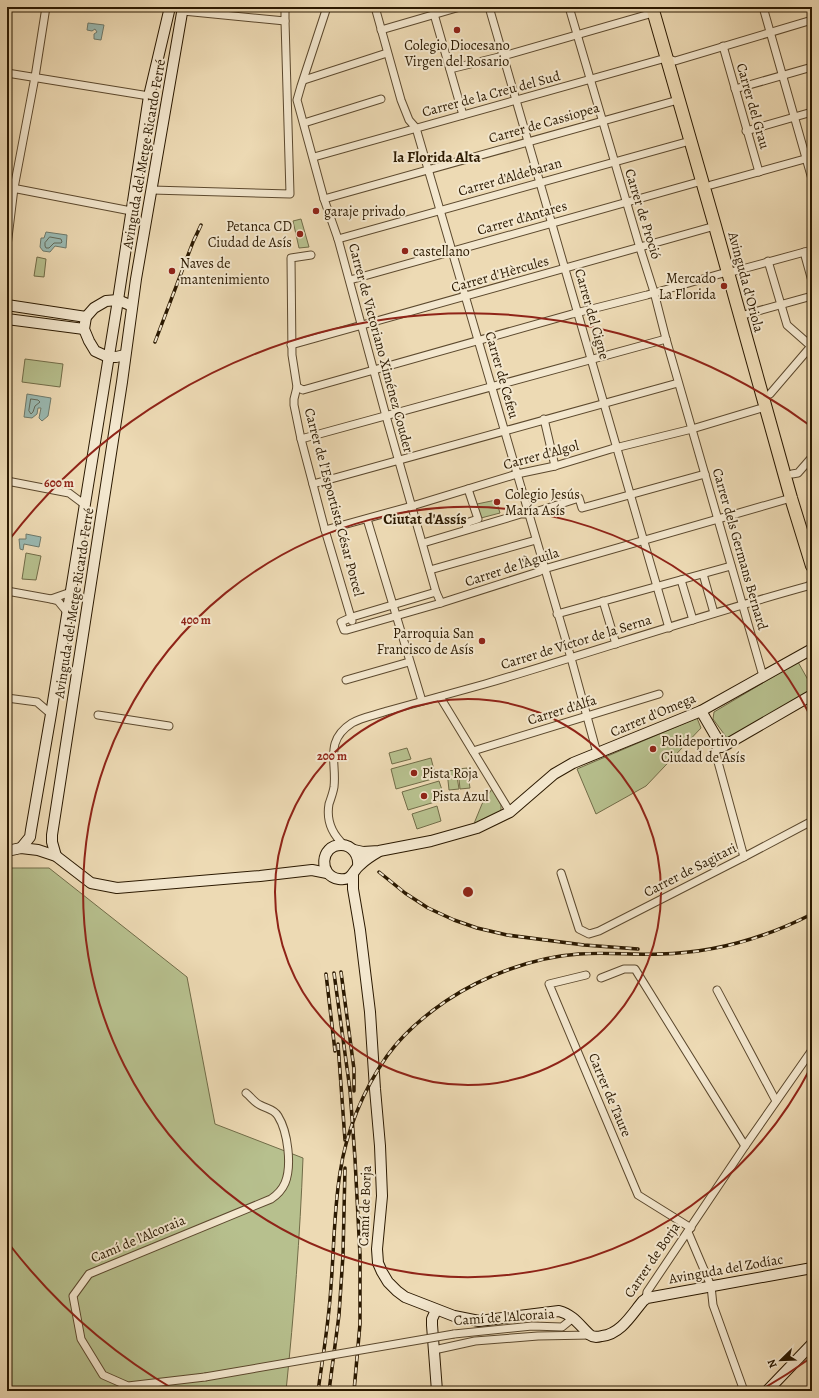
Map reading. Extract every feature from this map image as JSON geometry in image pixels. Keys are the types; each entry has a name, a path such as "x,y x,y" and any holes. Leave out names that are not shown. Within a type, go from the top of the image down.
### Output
{"main road":[{"name":"Avinguda d'Oriola","path":"655,9 731,271 765,408 812,566"},
{"name":"Avinguda d'Oriola","path":"670,59 678,100 690,141 706,183 715,226 747,314 812,545"}],"street":[{"path":"7,246 10,188 35,77 46,7"},
{"name":"Avinguda del Metge Ricardo Ferré","path":"21,848 30,837 118,300 149,96 170,7"},
{"path":"152,190 290,194 285,7"},
{"path":"304,80 327,7"},
{"name":"Carrer de Cefeu","path":"375,7 401,100 409,120 416,128 571,658 597,753"},
{"path":"381,30 460,7"},
{"name":"Carrer del Cigne","path":"489,7 669,628"},
{"name":"Carrer de Proció","path":"569,7 654,292 692,429"},
{"path":"763,7 794,118 809,157 812,179"},
{"path":"183,9 285,21"},
{"name":"Avinguda del Metge Ricardo Ferré","path":"56,856 52,842 52,835 132,306 183,9"},
{"path":"450,69 503,56 655,9"},
{"path":"434,14 463,115"},
{"name":"Carrer de la Creu del Sud","path":"314,157 590,80 723,46 812,20"},
{"name":"Carrer del Grau","path":"723,46 746,131 759,172"},
{"path":"304,80 387,53"},
{"path":"735,89 812,67"},
{"path":"7,73 149,96"},
{"name":"Carrer de Victoriano Ximénez Couder","path":"304,80 297,100 314,157 324,199 350,280 398,460 440,603"},
{"path":"304,123 381,100"},
{"name":"Carrer de Cassiopea","path":"324,199 678,100"},
{"path":"746,131 812,112"},
{"name":"Carrer d'Aldebaran","path":"338,239 690,141"},
{"name":"Carrer d'Antares","path":"350,280 627,202 759,172 809,157"},
{"path":"10,188 131,211"},
{"name":"Carrer d'Hèrcules","path":"291,345 715,226"},
{"path":"297,388 303,390 478,340 812,250"},
{"path":"804,252 812,281"},
{"name":"Carrer de l'Esportista César Porcel","path":"310,255 291,258 291,345 297,388 294,405 301,439 325,530 354,624 359,626"},
{"path":"768,262 787,325 812,346 770,394"},
{"path":"747,314 812,296"},
{"path":"125,354 116,357 108,357 95,351 84,329 86,317 94,308 106,301 118,300 132,306"},
{"path":"7,305 86,317"},
{"path":"7,319 84,329"},
{"path":"301,439 666,339"},
{"path":"313,484 678,383"},
{"name":"Carrer d'Algol","path":"325,530 412,506 517,474 555,466 611,449 692,429 765,408"},
{"path":"544,419 555,466"},
{"name":"Carrer dels Germans Bernard","path":"692,429 763,676"},
{"path":"792,474 798,473 812,457"},
{"path":"423,543 467,529 522,514 529,514 579,498 582,508 705,474"},
{"path":"7,481 69,493 85,505"},
{"path":"467,529 466,523 478,520 468,489"},
{"name":"Carrer de l'Àguila","path":"352,617 341,622 344,630 440,603 544,569 791,498"},
{"path":"367,518 422,701"},
{"path":"430,570 536,540"},
{"path":"557,614 731,566"},
{"path":"703,574 714,613"},
{"path":"681,580 693,620"},
{"name":"Carrer de Víctor de la Serna","path":"330,826 329,806 334,787 334,747 340,734 348,726 358,720 571,658 742,604 808,586 812,583"},
{"path":"7,592 52,599 58,601 67,612"},
{"path":"52,599 70,592"},
{"path":"352,617 436,592"},
{"path":"603,601 616,644"},
{"name":"Carrer d'Omega","path":"379,851 454,836 477,828 510,812 554,774 573,763 701,711 812,649"},
{"path":"346,680 410,662"},
{"name":"Carrer d'Alfa","path":"473,751 659,694"},
{"path":"744,857 715,751 812,695"},
{"path":"440,697 510,812"},
{"path":"7,698 37,702 51,714"},
{"path":"701,711 722,747"},
{"path":"98,715 169,726"},
{"name":"Carrer de Sagitari","path":"561,873 579,929 589,934 599,931 812,821"},
{"path":"330,826 334,835 344,845 354,850 363,852 379,851"},
{"path":"327,873 324,864 330,837 330,826"},
{"path":"300,871 307,868 335,846 344,845"},
{"path":"7,851 21,848 38,850 56,856 91,883 117,888 312,870 327,873 338,879 348,878 355,870 379,851"},
{"path":"354,850 358,860 355,870"},
{"name":"Camí de Borja","path":"355,870 353,889 360,930 370,1012 380,1146 382,1196 377,1249 378,1263 388,1282 397,1291 405,1297 436,1310 454,1316 479,1321 559,1311 567,1313 591,1336"},
{"name":"Camí de Borja","path":"338,879 347,889 356,908"},
{"path":"602,978 624,969 635,969 745,1146"},
{"name":"Carrer de Taure","path":"586,975 549,984 638,1195 689,1230"},
{"path":"717,990 776,1101"},
{"name":"Carrer de Borja","path":"434,1350 475,1341 538,1336 607,1336 618,1330 646,1299 647,1292 745,1146 812,1050"},
{"name":"Camí de l'Alcoraia","path":"246,1093 260,1106 274,1112 281,1122 287,1140 289,1156 286,1181 280,1191 270,1199 89,1274 73,1296 81,1339 102,1375 128,1386 205,1377 454,1334 532,1326 562,1327 573,1318"},
{"path":"689,1230 711,1286 713,1305 744,1391"},
{"name":"Avinguda del Zodíac","path":"646,1299 664,1294 812,1268"},
{"name":"Camí de l'Alcoraia","path":"436,1310 432,1319 437,1391"},
{"path":"767,1391 812,1344"}],"green space":[{"name":"Petanca CD Ciudad de Asís","path":"301,219 309,247 299,248 293,221"},
{"path":"37,257 46,259 44,277 34,276"},
{"path":"25,359 63,364 60,387 22,382"},
{"path":"496,500 500,513 481,518 477,504"},
{"path":"26,553 41,556 36,580 22,579"},
{"path":"798,662 812,687 812,691 727,738 713,719 714,712"},
{"name":"Polideportivo Ciudad de Asís","path":"697,718 701,728 646,786 596,814 577,769"},
{"path":"407,748 411,759 392,764 389,753"},
{"name":"Pista Roja","path":"431,758 436,778 396,789 391,769"},
{"path":"467,768 470,788 460,789 458,769"},
{"path":"456,770 459,789 449,790 447,771"},
{"name":"Pista Azul","path":"439,781 445,799 408,810 402,792"},
{"path":"492,789 501,805 501,812 473,826 482,804"},
{"path":"437,806 441,821 417,829 412,814"},
{"path":"7,868 49,868 187,977 215,1124 303,1158 292,1333 286,1391 7,1391"}],"water":[{"path":"88,23 104,25 101,40 94,39 94,34 97,32 95,29 92,31 87,30"},
{"path":"46,232 67,235 66,248 55,246 50,252 43,251 40,247 41,238 44,238"},
{"path":"27,394 51,398 48,416 42,421 39,418 41,408 38,408 37,414 32,418 24,417"},
{"path":"26,534 41,537 39,547 24,544 23,550 20,549 19,539 26,539"}],"railway":[{"path":"155,342 193,242 201,225"},
{"path":"379,872 405,893 428,908 454,920 477,928 507,935 584,945 638,949"},
{"path":"318,1391 329,1312 338,1187 346,1142 363,1097 370,1083 387,1056 406,1033 430,1013 460,992 492,976 544,959 579,954 660,954 700,951 738,943 757,937 775,931 812,914"},
{"path":"341,972 354,1069 354,1091"},
{"path":"334,973 350,1090 360,1255 360,1324 354,1391"},
{"path":"326,974 335,1051"},
{"path":"338,1044 345,1140"},
{"path":"329,1391 339,1315 343,1255 345,1168"}],"place":[{"name":"Colegio Diocesano Virgen del Rosario","path":"457,30"},
{"name":"garaje privado","path":"316,211"},
{"name":"Petanca CD Ciudad de Asís","path":"300,234"},
{"name":"castellano","path":"405,251"},
{"name":"Naves de mantenimiento","path":"172,271"},
{"name":"Mercado La Florida","path":"724,286"},
{"name":"Colegio Jesús María Asís","path":"497,502"},
{"name":"Parroquia San Francisco de Asís","path":"482,641"},
{"name":"Polideportivo Ciudad de Asís","path":"653,749"},
{"name":"Pista Roja","path":"414,773"},
{"name":"Pista Azul","path":"424,796"}],"district":[{"name":"la Florida Alta","path":"437,157"},
{"name":"Ciutat d'Assís","path":"425,519"}]}
